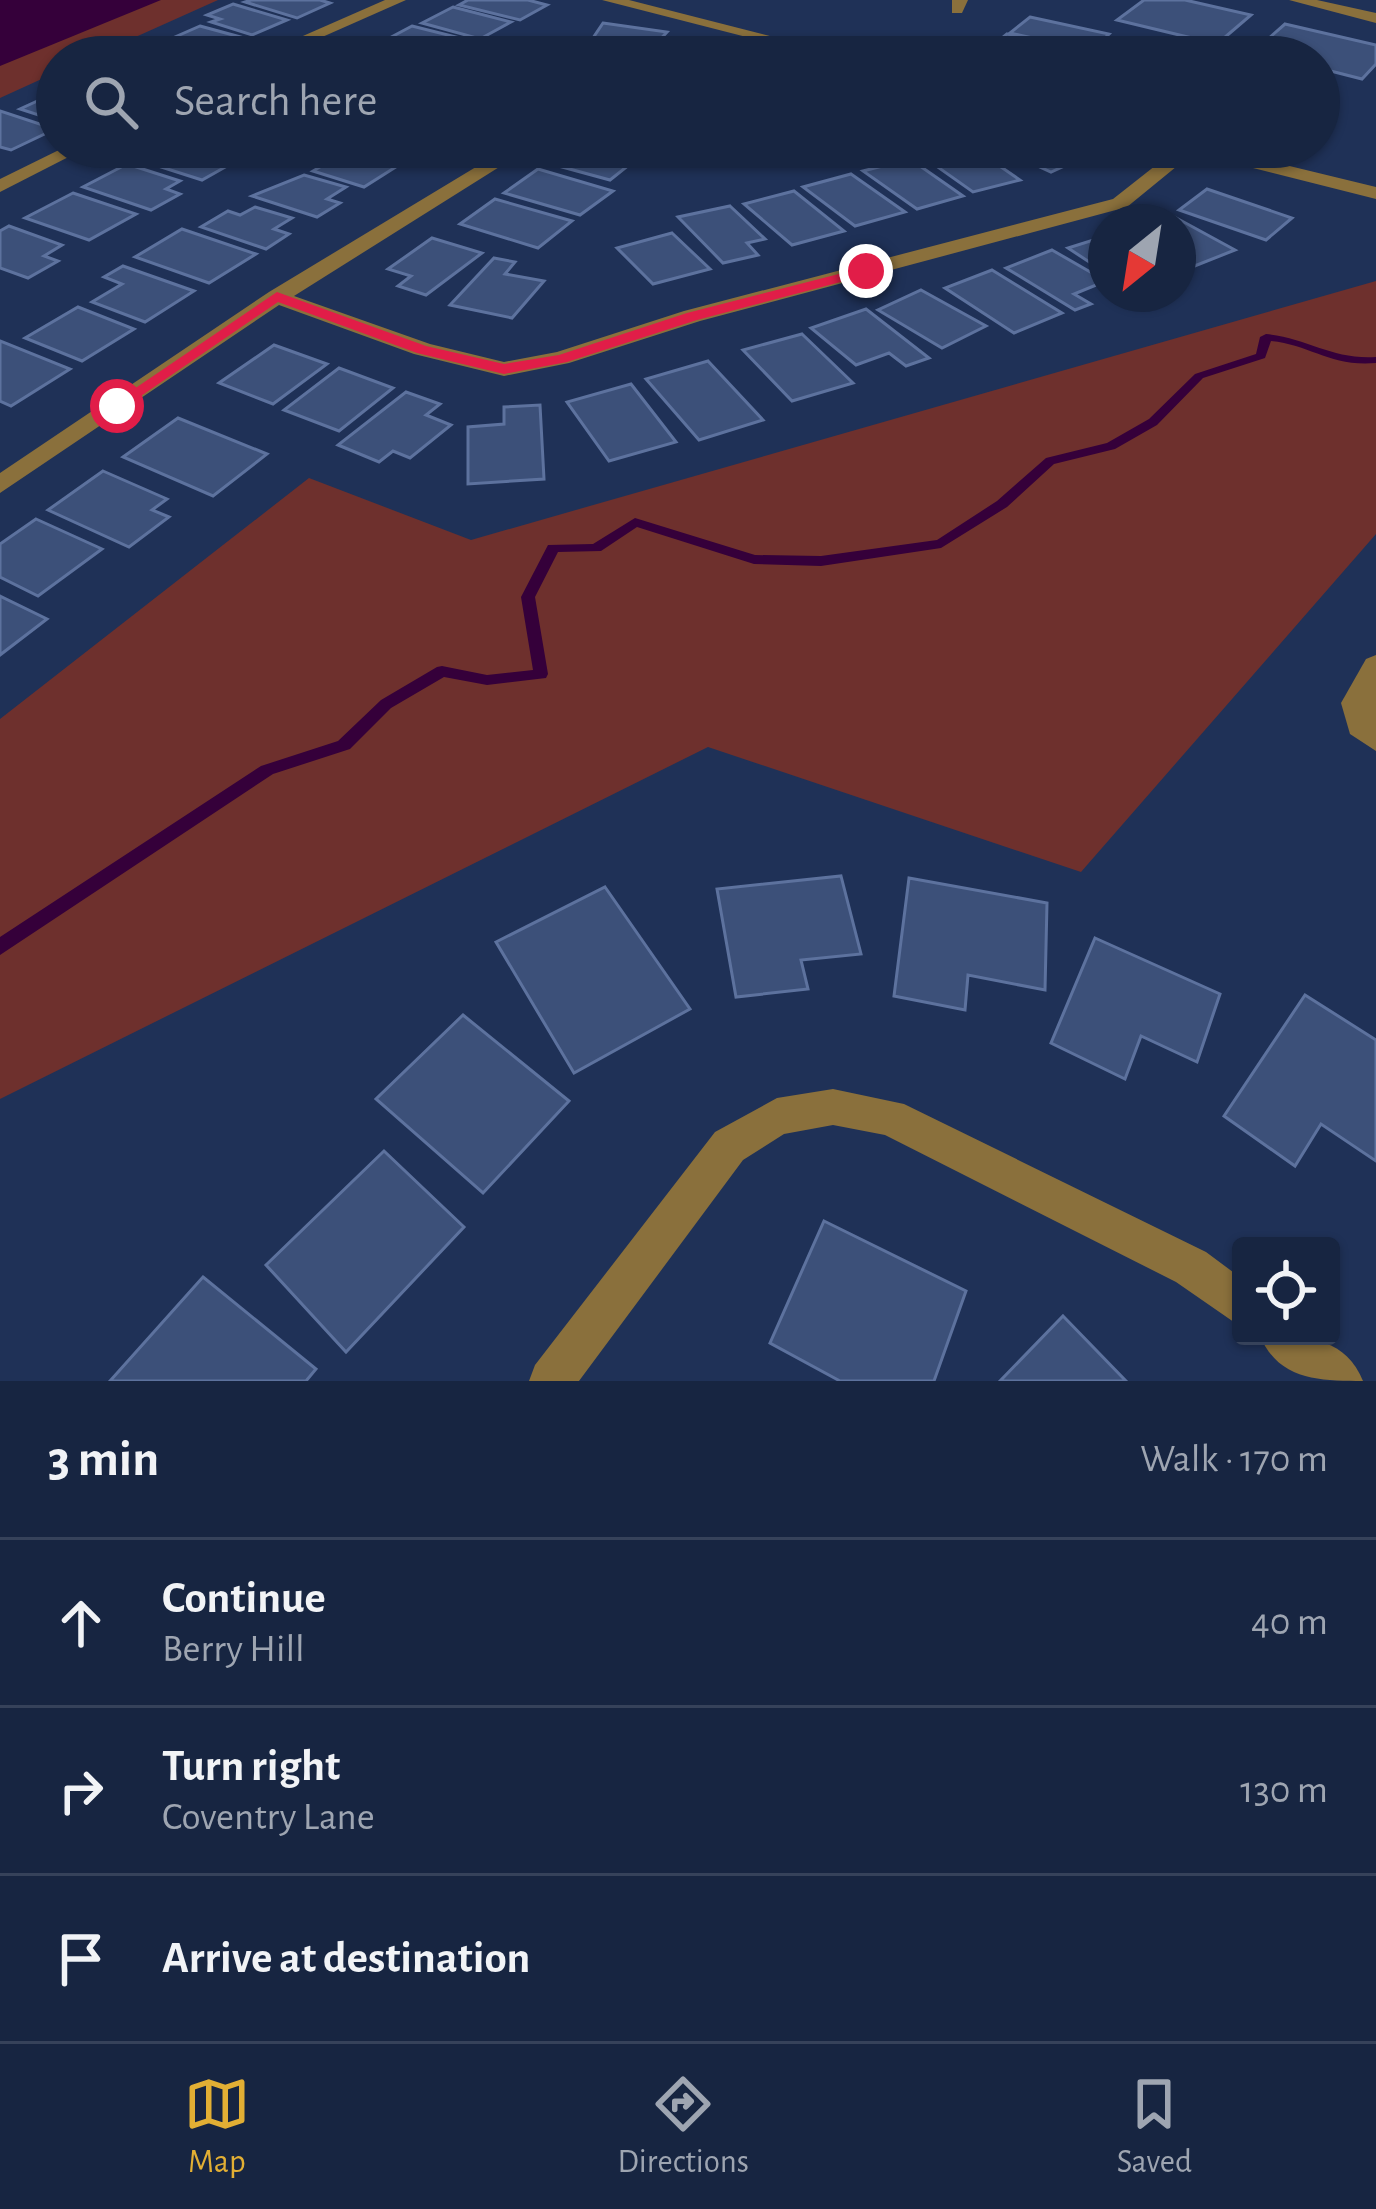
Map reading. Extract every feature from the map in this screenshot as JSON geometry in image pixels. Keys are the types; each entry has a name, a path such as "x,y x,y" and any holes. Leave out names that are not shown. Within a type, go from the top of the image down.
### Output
{"street":[{"path":"313,36 398,0"},
{"path":"610,0 768,36"},
{"path":"683,0 794,36"},
{"path":"1297,0 1355,6 1376,18"},
{"path":"0,186 36,168"},
{"path":"0,484 277,297 488,168"},
{"path":"277,297 422,350 504,369 561,358 692,316 1120,202 1163,168"},
{"path":"1275,168 1376,193"},
{"path":"1376,666 1356,703 1361,726 1376,739"},
{"path":"551,1381 729,1146 777,1117 833,1107 890,1118 1191,1267 1232,1298"},
{"path":"1294,1345 1340,1381"}],"shaded area":[{"path":"0,0 218,0 138,36 36,36 36,82 0,98"},
{"path":"0,0 161,0 73,36 36,36 36,51 0,66"},
{"path":"1376,281 1376,534 1081,872 708,747 0,1099 0,719 309,478 471,540"}],"building":[{"path":"468,0 528,0 547,5 520,20 459,5"},
{"path":"1144,0 1185,0 1251,15 1226,36 1184,36 1117,20"},
{"path":"245,2 330,3 297,18"},
{"path":"233,4 287,20 252,35 211,22 220,19 207,15"},
{"path":"453,7 511,22 485,36 422,23"},
{"path":"1030,17 1109,34 1024,36 1010,33"},
{"path":"603,23 667,32 663,36 594,36"},
{"path":"1285,24 1337,36 1271,36"},
{"path":"200,26 237,36 177,36"},
{"path":"412,26 452,36 393,36"},
{"path":"1340,37 1376,45 1376,64 1362,79 1340,73"},
{"path":"36,102 36,114 20,109"},
{"path":"0,111 36,123 36,138 11,150 0,147"},
{"path":"119,168 139,168 180,181 166,189 180,194 151,210 83,187"},
{"path":"164,168 223,168 202,180"},
{"path":"318,168 394,168 364,187 313,171"},
{"path":"566,168 625,168 610,180"},
{"path":"923,168 963,196 917,209 863,171"},
{"path":"939,168 1003,168 1020,180 973,192"},
{"path":"538,169 613,191 580,215 504,193"},
{"path":"851,174 905,212 855,226 803,187"},
{"path":"304,175 346,187 327,199 340,203 317,217 252,196"},
{"path":"1207,189 1292,218 1266,240 1196,216 1196,204 1187,204"},
{"path":"794,191 844,231 792,245 744,204"},
{"path":"73,193 136,214 89,240 25,218"},
{"path":"495,199 572,221 538,248 460,224"},
{"path":"730,206 765,239 747,243 758,255 723,263 678,217"},
{"path":"255,207 292,218 274,229 289,234 266,249 201,227 228,211 240,215"},
{"path":"9,226 62,245 44,256 58,261 28,278 0,268 0,231"},
{"path":"182,229 256,254 209,283 135,257"},
{"path":"1196,229 1235,250 1196,265"},
{"path":"672,233 710,269 653,284 617,248"},
{"path":"432,238 482,253 426,295 398,286 411,276 388,269"},
{"path":"1088,242 1088,261 1068,248"},
{"path":"1052,250 1088,271 1088,288 1074,294 1088,305 1075,310 1006,268"},
{"path":"494,258 515,262 505,274 544,281 512,318 450,305"},
{"path":"123,266 194,291 145,322 92,302 122,284 104,277"},
{"path":"992,270 1062,313 1014,333 945,288"},
{"path":"921,290 986,326 942,348 878,310"},
{"path":"78,307 134,329 82,361 25,338"},
{"path":"866,309 929,358 906,366 889,353 856,365 811,328"},
{"path":"802,334 853,383 792,401 743,350"},
{"path":"0,341 70,369 11,406 0,401"},
{"path":"274,345 327,364 273,404 219,383"},
{"path":"708,361 763,420 699,440 646,379"},
{"path":"339,368 393,388 339,431 284,410"},
{"path":"631,384 676,442 609,461 567,402"},
{"path":"406,392 440,404 426,415 451,425 410,458 393,451 379,462 338,445"},
{"path":"540,405 544,479 468,484 468,427 504,424 504,407"},
{"path":"178,418 267,454 213,496 123,457"},
{"path":"103,471 167,499 152,510 169,517 129,547 48,510"},
{"path":"36,519 102,549 38,596 0,577 0,544"},
{"path":"0,596 47,619 0,655"},
{"path":"841,876 861,954 801,960 808,989 736,997 717,889"},
{"path":"909,878 1047,903 1045,990 968,975 965,1010 894,996"},
{"path":"605,887 690,1009 574,1073 496,942"},
{"path":"1095,938 1220,994 1197,1062 1141,1036 1125,1079 1051,1043"},
{"path":"1305,995 1376,1040 1376,1161 1321,1124 1295,1166 1224,1116"},
{"path":"463,1015 569,1101 483,1193 376,1099"},
{"path":"384,1151 464,1227 346,1352 266,1265"},
{"path":"824,1221 966,1291 934,1381 840,1381 770,1343"},
{"path":"203,1277 316,1369 306,1381 110,1381"},
{"path":"1063,1316 1126,1381 1000,1381"}],"waterway":[{"path":"0,947 267,770 344,745 386,704 442,671 487,680 541,674 528,597 553,548 596,548 635,522 754,559 821,561 941,544 1002,504 1050,461 1111,446 1153,422 1199,376 1261,356 1266,337 1344,360 1376,360"}],"route":[{"path":"117,406 277,297 422,350 504,369 561,358 692,316 866,271"}]}
